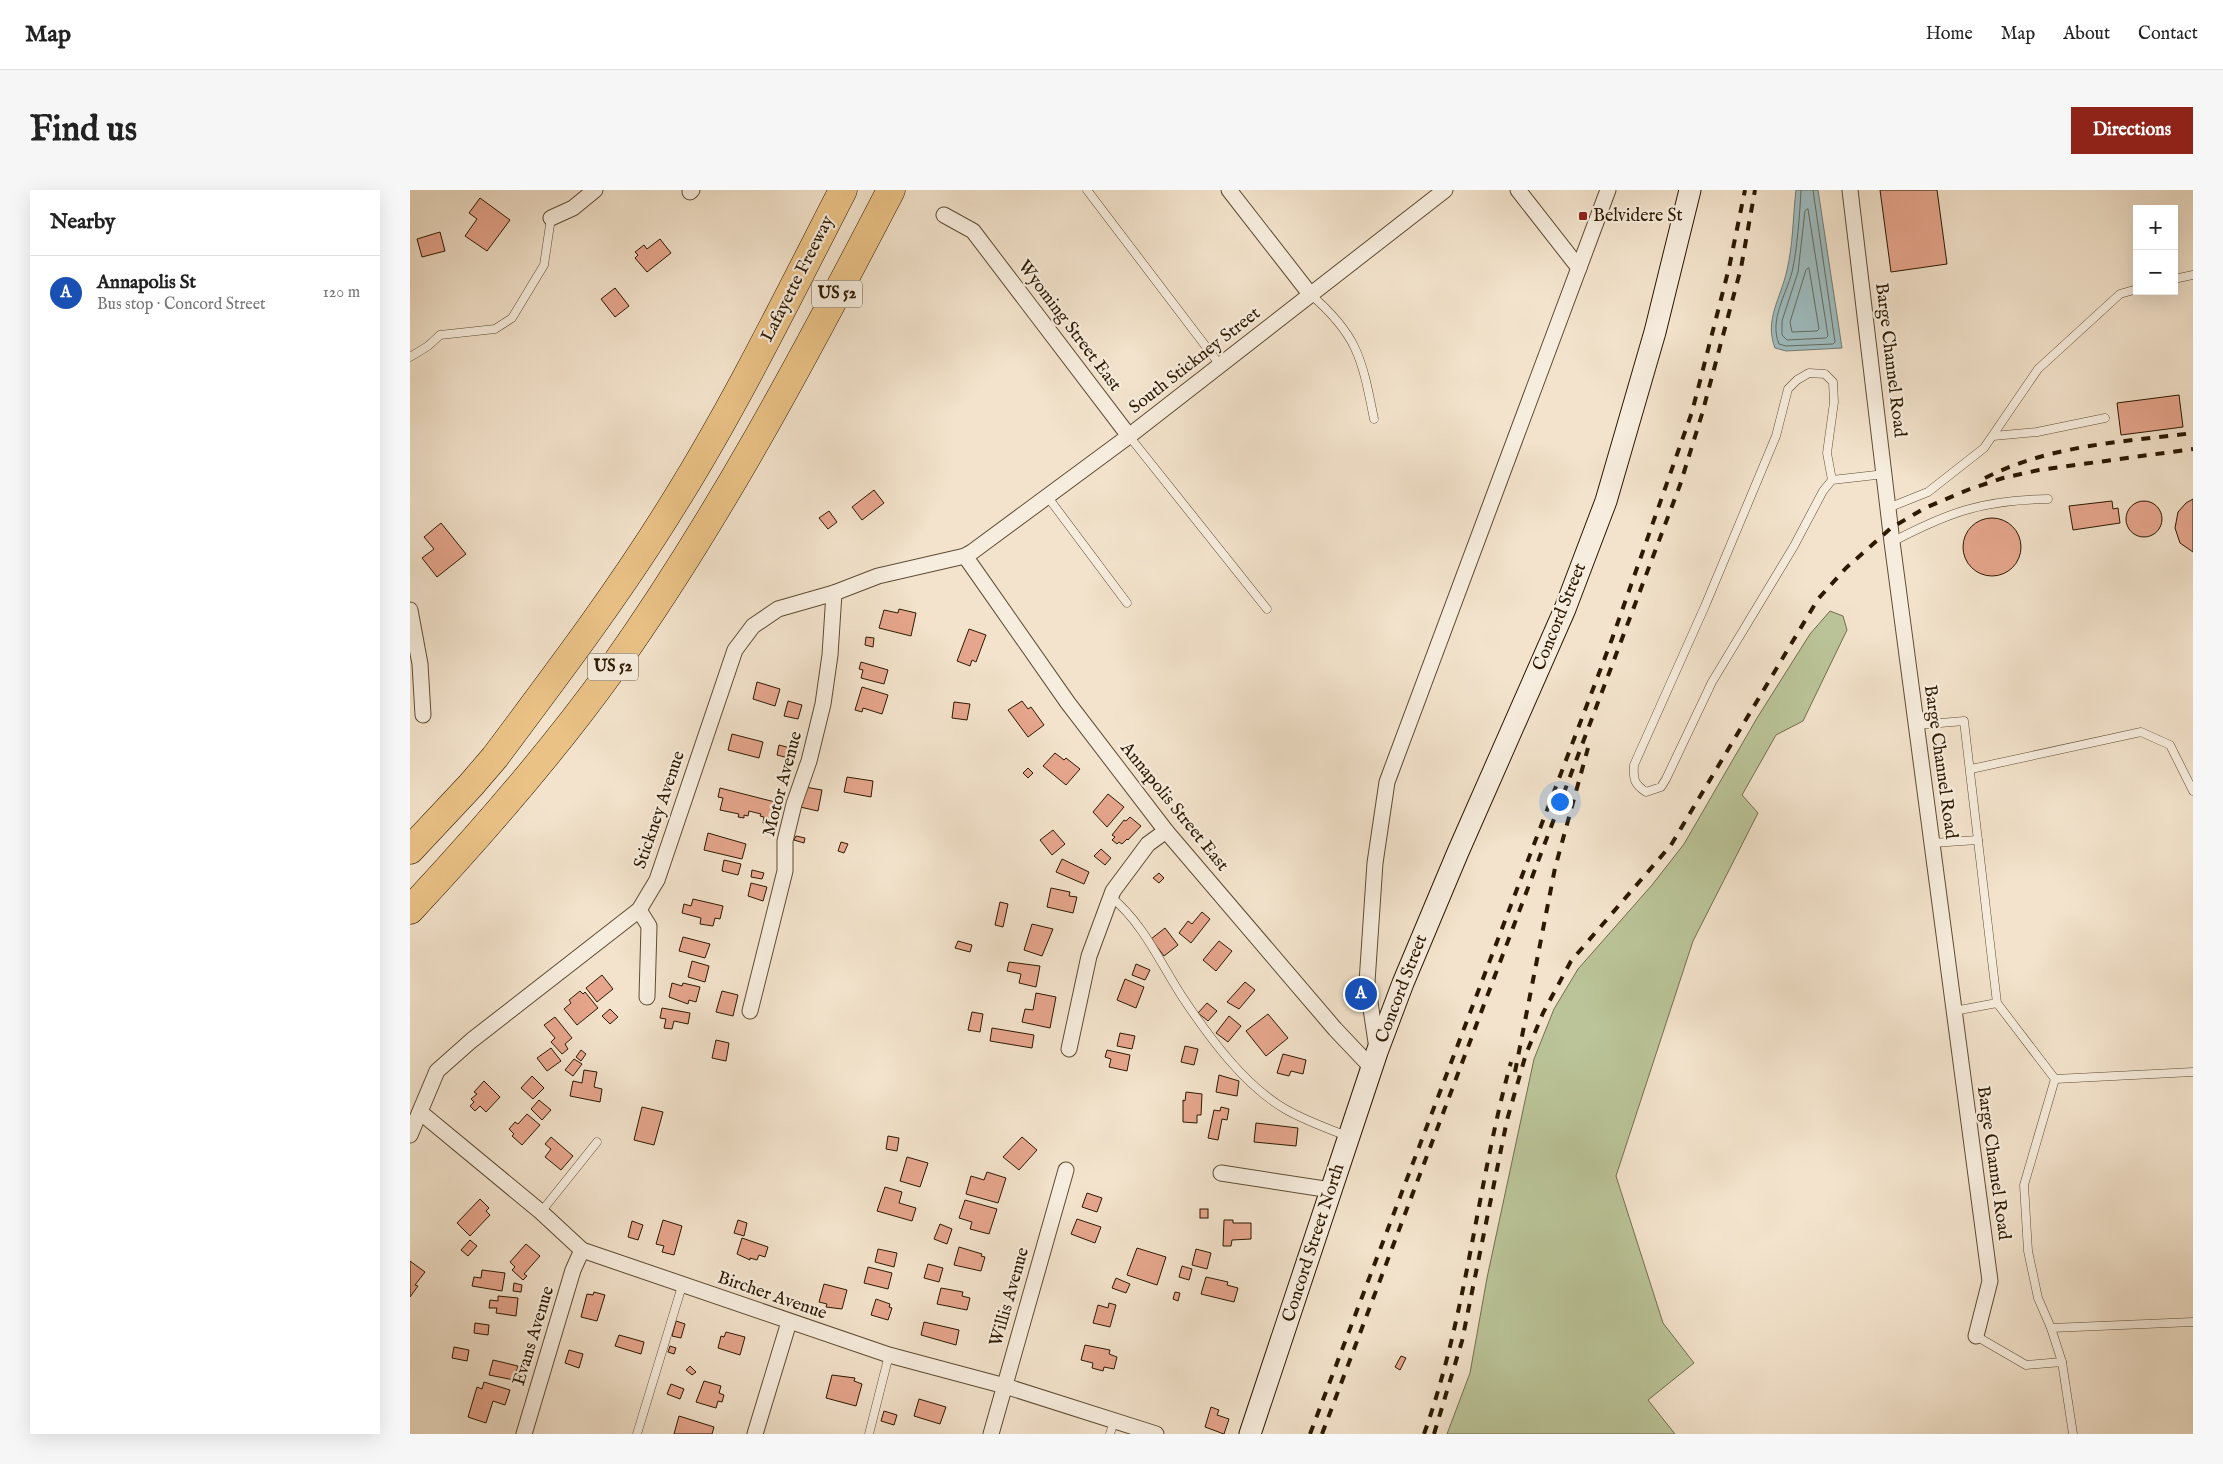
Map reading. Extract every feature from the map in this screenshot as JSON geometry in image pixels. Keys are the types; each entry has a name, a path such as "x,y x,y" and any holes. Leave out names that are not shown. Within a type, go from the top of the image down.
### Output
{"highway":[{"name":"Lafayette Freeway","path":"410,850 495,757 619,588 674,503 752,368 843,190"},
{"name":"US 52","path":"410,910 542,760 611,670 678,572 782,398 891,190"}],"main road":[{"name":"Concord Street","path":"1374,1060 1403,983 1458,852 1565,609 1606,501 1655,332 1690,190"},
{"name":"Concord Street North","path":"1250,1434 1374,1060"}],"street":[{"path":"551,218 573,208 596,190"},
{"path":"1229,190 1310,294"},
{"name":"South Stickney Street","path":"965,556 1129,436 1445,190"},
{"path":"1518,190 1579,268"},
{"name":"Concord Street","path":"1374,1060 1367,982 1375,863 1387,782 1608,190"},
{"name":"Barge Channel Road","path":"1850,190 1892,542 1990,1281 1976,1336"},
{"name":"Wyoming Street East","path":"944,215 973,232 1129,436"},
{"name":"Annapolis Street East","path":"965,556 1068,703 1166,832 1335,1029 1374,1060"},
{"name":"Stickney Avenue","path":"410,1135 437,1071 472,1040 639,910 657,880 735,650 753,626 778,609 834,593 878,576 965,556"},
{"name":"Motor Avenue","path":"750,1011 785,871 785,841 794,804 809,761 823,704 830,655 834,593"},
{"path":"410,610 420,664 423,715"},
{"path":"1069,1049 1089,956 1110,897 1131,865 1148,844 1166,832"},
{"path":"639,910 649,926 647,997"},
{"name":"Bircher Avenue","path":"420,1112 541,1212 582,1250 682,1286 889,1355 1005,1386 1112,1427 1156,1434"},
{"name":"Willis Avenue","path":"991,1434 1066,1170"},
{"path":"1221,1173 1331,1190"},
{"name":"Evans Avenue","path":"524,1434 573,1270 582,1250"},
{"path":"755,1434 789,1322"}],"lane":[{"path":"1087,190 1220,365"},
{"path":"410,357 428,346 440,335 495,329 512,318 544,265 551,218"},
{"path":"2178,278 2193,275"},
{"path":"1888,508 1928,492 1984,448 2038,369 2120,294 2133,290"},
{"path":"1310,294 1332,312 1352,339 1365,372 1374,419"},
{"path":"1832,480 1826,453 1834,402 1834,382 1824,374 1808,373 1788,389 1776,436 1705,606 1634,765 1633,780 1638,787 1646,792 1661,787 1666,779 1712,682 1794,546 1823,491 1832,480 1885,474"},
{"path":"1993,436 2037,432 2104,418"},
{"name":"Wyoming Street East","path":"1129,436 1267,610"},
{"path":"1047,496 1127,603"},
{"path":"1892,542 1935,519 1973,506 2021,500 2048,500"},
{"path":"1917,725 1964,721 1997,1003 2055,1080"},
{"path":"1971,769 2141,732 2170,745 2193,791"},
{"path":"1932,843 1978,840"},
{"path":"1110,897 1125,909 1141,929 1183,998 1230,1063 1284,1108 1349,1137"},
{"path":"1954,1011 1997,1003"},
{"path":"2055,1080 2193,1072"},
{"path":"2055,1080 2024,1185 2028,1251 2038,1298 2051,1328 2062,1362 2073,1434"},
{"path":"541,1212 597,1142"},
{"path":"637,1434 682,1286"},
{"path":"2051,1328 2193,1322"},
{"path":"1976,1336 2026,1365 2062,1362"},
{"path":"868,1434 889,1355"}],"green space":[{"path":"1830,611 1843,616 1847,630 1803,721 1776,735 1742,795 1758,813 1693,941 1616,1176 1663,1323 1694,1363 1648,1400 1675,1434 1447,1434 1470,1373 1487,1278 1534,1059 1554,1009 1578,969 1652,885 1684,844 1757,718 1810,634"}],"water":[{"path":"1796,190 1818,190 1842,348 1786,351 1775,348 1772,338 1772,318 1789,260"}],"building":[{"path":"1880,190 1937,190 1947,264 1891,272"},
{"path":"480,198 510,220 487,251 465,236 477,219 469,213"},
{"path":"440,232 445,251 422,257 417,239"},
{"path":"660,239 671,253 647,272 635,258 638,255 635,252 644,245 647,249"},
{"path":"615,288 629,306 615,317 601,299"},
{"path":"2179,395 2183,427 2121,435 2117,403"},
{"path":"874,490 884,503 862,520 852,507"},
{"path":"2193,499 2193,552 2180,543 2175,528 2178,512 2186,503"},
{"path":"2112,501 2113,509 2118,508 2120,523 2073,530 2069,506"},
{"path":"2144,501 2151,502 2157,506 2161,512 2161,526 2157,532 2151,536 2144,537 2137,536 2131,532 2127,526 2126,519 2127,512 2131,506 2137,502"},
{"path":"829,511 837,522 828,529 819,518"},
{"path":"1992,518 2008,523 2016,531 2021,547 2016,563 2008,571 1992,576 1976,571 1968,563 1963,547 1968,531 1976,523"},
{"path":"441,523 466,554 437,577 422,558 434,549 424,537"},
{"path":"899,609 916,613 911,636 879,628 884,610 898,613"},
{"path":"969,629 986,635 976,662 972,660 970,666 957,661"},
{"path":"866,637 874,638 873,647 865,645"},
{"path":"861,662 888,670 884,684 861,678 863,670 859,669"},
{"path":"757,682 780,689 775,706 753,699"},
{"path":"862,687 888,695 882,714 863,708 862,712 855,710"},
{"path":"788,701 802,705 798,719 784,716"},
{"path":"1022,701 1028,709 1031,707 1044,725 1028,737 1008,710"},
{"path":"954,702 970,704 967,720 952,718"},
{"path":"732,734 763,742 759,758 728,750"},
{"path":"779,745 794,749 792,759 777,755"},
{"path":"1055,753 1064,760 1066,758 1080,769 1066,785 1043,766"},
{"path":"1028,768 1033,773 1028,778 1023,773"},
{"path":"847,777 873,781 871,797 844,792"},
{"path":"805,787 822,790 818,811 800,807"},
{"path":"720,788 779,803 774,825 763,823 764,817 760,816 761,814 749,811 748,816 744,815 744,818 738,817 739,814 720,810 723,798 718,797"},
{"path":"1108,794 1124,807 1107,827 1093,812"},
{"path":"1130,817 1141,826 1128,840 1122,844 1119,842 1117,844 1112,840 1115,837 1112,835 1124,820 1126,821"},
{"path":"1053,830 1065,844 1052,855 1040,840"},
{"path":"708,833 746,844 742,859 704,850"},
{"path":"796,836 805,838 804,843 794,840"},
{"path":"841,842 848,844 844,853 838,851"},
{"path":"1101,849 1111,858 1105,865 1094,856"},
{"path":"1062,859 1089,872 1084,884 1056,872"},
{"path":"724,860 741,864 738,875 722,871"},
{"path":"752,870 764,873 762,879 751,877"},
{"path":"1159,873 1164,878 1159,883 1153,878"},
{"path":"751,883 767,887 763,901 748,896"},
{"path":"1051,888 1070,892 1069,896 1077,897 1073,913 1047,907"},
{"path":"693,899 723,906 720,919 715,918 713,926 700,924 701,918 682,913 684,904 691,906"},
{"path":"1000,902 1008,904 1003,927 995,925"},
{"path":"1202,912 1210,919 1191,943 1179,933 1188,921 1192,924"},
{"path":"1032,924 1053,929 1042,956 1024,950"},
{"path":"1165,928 1178,945 1164,956 1151,939"},
{"path":"683,937 710,944 705,958 679,951"},
{"path":"958,941 972,945 970,952 955,948"},
{"path":"1219,941 1232,951 1216,971 1203,960"},
{"path":"692,961 709,966 705,982 688,977"},
{"path":"1009,962 1040,966 1036,987 1019,983 1021,974 1007,971"},
{"path":"1136,964 1150,970 1145,980 1132,975"},
{"path":"602,975 613,989 597,1002 586,988"},
{"path":"1125,979 1144,987 1136,1008 1117,1000"},
{"path":"1245,982 1255,990 1239,1009 1227,1002"},
{"path":"672,983 682,986 683,983 700,987 696,1002 689,1000 688,1004 669,997"},
{"path":"580,991 583,994 585,992 598,1008 577,1025 564,1009 571,1003 569,1000"},
{"path":"722,991 738,995 733,1016 716,1012"},
{"path":"1036,993 1056,997 1050,1028 1022,1022 1025,1009 1033,1010"},
{"path":"1207,1003 1217,1011 1208,1021 1198,1013"},
{"path":"662,1008 690,1013 688,1024 674,1021 672,1029 664,1028 666,1019 660,1018"},
{"path":"610,1009 618,1017 610,1024 602,1016"},
{"path":"972,1012 983,1014 980,1032 968,1030"},
{"path":"1268,1014 1288,1038 1266,1056 1246,1031"},
{"path":"1229,1016 1241,1026 1228,1042 1216,1033"},
{"path":"555,1017 572,1038 565,1044 568,1049 562,1054 551,1042 555,1038 544,1025"},
{"path":"992,1028 1034,1035 1032,1048 990,1041"},
{"path":"1120,1033 1135,1036 1132,1049 1117,1046"},
{"path":"716,1040 729,1043 726,1061 712,1058"},
{"path":"1185,1046 1198,1049 1194,1065 1181,1062"},
{"path":"551,1048 561,1061 547,1071 537,1058"},
{"path":"581,1050 586,1054 581,1061 576,1057"},
{"path":"1107,1050 1130,1055 1127,1071 1109,1067 1111,1059 1105,1057"},
{"path":"1283,1054 1306,1060 1303,1074 1291,1071 1289,1076 1277,1073"},
{"path":"574,1059 582,1064 573,1076 565,1070"},
{"path":"584,1070 597,1072 594,1087 602,1089 600,1102 570,1096 573,1081 582,1083"},
{"path":"1219,1075 1239,1081 1237,1096 1216,1092"},
{"path":"532,1076 544,1088 533,1099 521,1088"},
{"path":"484,1081 500,1097 486,1112 480,1106 475,1111 470,1106 474,1102 471,1099 477,1094 474,1092"},
{"path":"1186,1092 1202,1094 1201,1115 1197,1115 1197,1123 1183,1122 1183,1100 1185,1101"},
{"path":"539,1100 551,1110 542,1120 531,1109"},
{"path":"642,1107 663,1112 654,1145 634,1140"},
{"path":"1221,1107 1229,1109 1227,1120 1222,1119 1218,1140 1208,1138 1214,1110 1220,1111"},
{"path":"527,1114 540,1125 522,1145 512,1136 514,1134 509,1129 515,1122 518,1124"},
{"path":"1256,1123 1298,1128 1296,1146 1254,1142"},
{"path":"888,1136 899,1138 897,1151 886,1149"},
{"path":"551,1137 573,1156 561,1170 545,1157 551,1149 545,1144"},
{"path":"1022,1137 1037,1150 1019,1170 1003,1157"},
{"path":"907,1157 928,1163 920,1187 900,1181"},
{"path":"987,1172 1006,1178 998,1203 966,1194 971,1176 984,1180"},
{"path":"885,1187 902,1192 899,1203 916,1208 912,1221 877,1211"},
{"path":"1087,1193 1102,1198 1097,1212 1082,1207"},
{"path":"480,1199 489,1208 486,1211 490,1215 470,1236 457,1223"},
{"path":"965,1200 997,1209 989,1234 970,1229 972,1222 959,1218"},
{"path":"1200,1209 1208,1209 1208,1218 1200,1218"},
{"path":"1077,1219 1101,1227 1095,1243 1071,1234"},
{"path":"663,1220 682,1226 674,1255 662,1252 664,1246 656,1244"},
{"path":"738,1220 747,1223 744,1236 734,1233"},
{"path":"1224,1220 1233,1220 1233,1223 1251,1223 1251,1239 1232,1240 1231,1246 1223,1246"},
{"path":"632,1221 643,1225 638,1240 628,1237"},
{"path":"940,1224 952,1229 947,1244 934,1239"},
{"path":"742,1238 768,1247 765,1257 759,1255 757,1260 750,1258 750,1260 737,1254"},
{"path":"470,1240 477,1246 468,1256 461,1250"},
{"path":"526,1244 540,1256 524,1274 527,1276 523,1280 512,1270 515,1267 510,1262"},
{"path":"959,1247 982,1254 981,1256 985,1257 981,1271 954,1265"},
{"path":"1137,1248 1166,1257 1157,1285 1127,1275"},
{"path":"878,1249 897,1253 894,1267 875,1262"},
{"path":"1196,1249 1211,1253 1207,1269 1192,1265"},
{"path":"410,1261 425,1272 415,1285 418,1286 410,1297"},
{"path":"928,1264 943,1268 939,1282 924,1278"},
{"path":"1182,1266 1192,1269 1189,1280 1179,1277"},
{"path":"868,1267 892,1273 888,1289 864,1283"},
{"path":"482,1270 505,1273 502,1291 472,1286 474,1277 481,1278"},
{"path":"1206,1277 1228,1282 1227,1285 1238,1288 1234,1302 1201,1294"},
{"path":"1116,1278 1130,1284 1126,1293 1112,1288"},
{"path":"514,1283 522,1285 521,1292 513,1291"},
{"path":"824,1284 847,1290 842,1309 826,1307 827,1304 819,1302"},
{"path":"941,1288 963,1292 962,1296 970,1298 967,1310 937,1304"},
{"path":"594,1292 605,1295 597,1321 581,1317 587,1294 593,1295"},
{"path":"1175,1292 1180,1293 1178,1301 1173,1299"},
{"path":"498,1296 518,1298 516,1316 496,1313 497,1308 489,1308 490,1300 498,1301"},
{"path":"876,1299 890,1304 889,1307 892,1308 888,1320 871,1315"},
{"path":"1109,1303 1116,1305 1110,1327 1093,1323 1098,1305 1108,1308"},
{"path":"676,1321 685,1324 681,1338 672,1336"},
{"path":"924,1322 959,1330 956,1345 921,1335"},
{"path":"475,1323 489,1325 488,1335 474,1333"},
{"path":"726,1332 745,1337 740,1355 718,1348 721,1336 724,1337"},
{"path":"619,1335 644,1342 641,1354 615,1346"},
{"path":"1085,1345 1110,1350 1109,1354 1117,1357 1114,1369 1104,1367 1103,1371 1092,1368 1093,1363 1081,1360"},
{"path":"670,1346 676,1348 674,1354 668,1352"},
{"path":"454,1347 469,1350 467,1361 452,1358"},
{"path":"569,1350 583,1354 579,1368 565,1363"},
{"path":"1401,1356 1406,1358 1400,1370 1395,1367"},
{"path":"493,1360 518,1366 514,1380 489,1375"},
{"path":"690,1366 696,1372 692,1375 686,1370"},
{"path":"832,1375 855,1378 854,1381 862,1384 856,1406 826,1398"},
{"path":"704,1381 721,1386 719,1393 724,1395 722,1402 718,1401 716,1408 696,1402"},
{"path":"484,1382 510,1390 505,1405 493,1401 486,1423 468,1417 477,1387 482,1389"},
{"path":"671,1384 684,1389 680,1399 667,1394"},
{"path":"919,1399 946,1407 940,1424 914,1416"},
{"path":"1211,1407 1219,1410 1217,1415 1229,1419 1224,1434 1205,1427"},
{"path":"884,1411 897,1415 894,1425 881,1421"},
{"path":"679,1416 714,1427 712,1434 674,1434"}],"railway":[{"path":"1310,1434 1612,639 1692,412 1729,268 1745,190"},
{"path":"1322,1434 1680,485 1702,414 1741,268 1755,190"},
{"path":"1985,478 2035,458 2087,446 2193,433"},
{"path":"1434,1434 1462,1341 1507,1120 1526,1054 1543,1013 1571,961 1671,845 1818,599 1846,568 1891,528 1925,508 1970,489 2003,478 2039,470 2193,449"},
{"path":"1515,1072 1555,868 1588,748"},
{"path":"1424,1434 1439,1389 1451,1343 1499,1108 1511,1062"}],"place":[{"name":"Belvidere St","path":"1583,216"},
{"name":"Annapolis St","path":"1361,994"}]}
